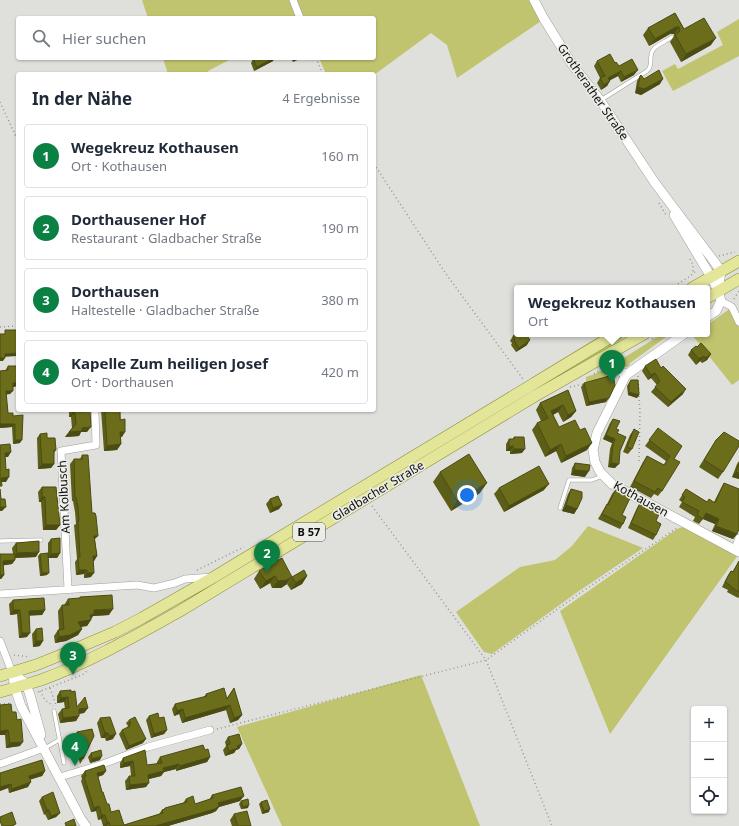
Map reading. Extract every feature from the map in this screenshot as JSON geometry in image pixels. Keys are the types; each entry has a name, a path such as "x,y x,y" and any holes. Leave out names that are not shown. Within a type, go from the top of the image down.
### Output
{"main road":[{"path":"697,285 739,261"},
{"path":"710,298 720,296 739,279"},
{"name":"Gladbacher Straße","path":"0,676 42,663 115,632 142,618 214,577 611,337"},
{"name":"Gladbacher Straße","path":"0,692 71,668 138,635 535,396 639,337"}],"street":[{"path":"293,0 299,16"},
{"name":"Grotherather Straße","path":"534,0 572,64 600,100 655,183 721,271"},
{"name":"Grotherather Straße","path":"655,183 720,296"},
{"path":"710,315 716,310 720,296 721,271"},
{"path":"720,296 732,307 739,322"},
{"name":"Kothausen","path":"680,337 626,375 598,433 593,450 595,462 603,476 612,484 737,550 739,538"},
{"path":"598,360 610,364 626,375"},
{"name":"Am Kolbusch","path":"68,589 61,451 96,445 95,412"},
{"path":"0,594 137,584 154,588 185,579 214,577"},
{"path":"0,641 12,672 21,706 60,777 80,819 86,826"},
{"path":"12,672 26,684 44,748"},
{"path":"60,777 100,765 148,747 210,730"},
{"path":"0,764 44,748"}],"lane":[{"path":"600,100 647,71 652,66 651,56 654,49 672,37"},
{"path":"560,508 569,480 592,480 603,476"},
{"path":"0,541 41,540"},
{"path":"55,709 64,763"},
{"path":"44,748 59,740"}],"path":[{"path":"317,60 322,72"},
{"path":"0,102 16,137"},
{"path":"376,167 446,274 524,381"},
{"path":"713,260 721,255 739,251"},
{"path":"676,285 689,277 693,272"},
{"path":"0,327 16,326"},
{"path":"637,366 640,414 639,462"},
{"path":"372,504 486,660 552,826"},
{"path":"210,730 486,660 580,593 677,528 681,521"},
{"path":"50,688 56,706 55,709"},
{"path":"40,692 45,700 55,709"}],"green space":[{"path":"142,0 290,0 298,16 147,16"},
{"path":"297,0 530,0 541,21 457,78 447,45 431,33 376,74 376,72 325,72 320,60 376,60 376,16 301,16"},
{"path":"739,19 739,56 673,91 662,71 675,64 678,69 723,45 717,32"},
{"path":"164,60 229,60 208,72 167,72"},
{"path":"735,305 739,315 739,380 732,385 694,337 710,337 710,323"},
{"path":"598,337 603,337 532,380 531,378"},
{"path":"619,337 624,337 561,376 560,373"},
{"path":"657,337 666,337 630,363 629,366 626,367 614,364"},
{"path":"606,368 609,369 614,375 586,382 586,377"},
{"path":"588,526 643,548 576,593 492,654 484,652 456,612 520,567 555,560 572,546"},
{"path":"686,526 738,555 610,734 560,611 677,529"},
{"path":"421,675 480,826 282,826 237,727"}],"building":[{"path":"675,13 684,29 704,18 716,38 686,54 675,35 680,31 679,27 676,27 655,39 648,28"},
{"path":"610,54 615,63 616,62 619,66 632,59 638,70 624,77 621,71 608,78 610,81 604,85 600,78 605,76 597,61"},
{"path":"254,60 270,60 257,67"},
{"path":"659,70 663,79 644,89 638,87 641,75 644,79"},
{"path":"5,330 16,330 16,353 5,354 5,358 0,358 0,334 5,334"},
{"path":"513,336 528,337 530,340 519,348"},
{"path":"701,343 711,354 706,358 704,356 699,359 691,350"},
{"path":"656,359 661,368 663,366 686,389 671,402 655,387 660,381 655,373 651,375 645,366"},
{"path":"8,366 16,366 16,383 13,383 13,391 6,391 8,413 13,413 13,416 23,415 22,440 15,440 15,424 0,424 0,371 8,370"},
{"path":"613,375 615,385 609,398 589,402 584,383"},
{"path":"631,380 638,380 639,395 629,392 629,384"},
{"path":"568,390 576,411 568,415 563,405 551,411 559,427 575,420 580,430 585,428 592,443 566,456 561,444 550,450 537,423 548,418 540,403"},
{"path":"75,412 90,412 91,427 82,428 82,431 69,432 76,424"},
{"path":"105,412 120,412 120,420 125,419 125,432 120,432 121,444 107,446"},
{"path":"613,419 620,421 616,429 619,430 617,433 626,437 620,451 619,464 611,463 615,439 606,435"},
{"path":"658,428 682,446 674,459 680,462 662,491 658,488 655,492 634,481 647,456 664,465 670,456 649,440"},
{"path":"634,429 639,432 632,449 627,447"},
{"path":"724,432 739,441 739,446 723,472 704,460 716,440"},
{"path":"47,433 47,438 55,438 56,450 54,450 54,464 42,464 40,434"},
{"path":"514,437 524,437 525,449 514,449 513,446 509,447 509,439 514,439"},
{"path":"10,444 11,452 5,453 6,470 9,469 9,477 1,478 2,486 0,486 0,445"},
{"path":"469,454 487,483 457,501 440,472"},
{"path":"82,455 88,455 92,513 95,513 96,516 98,536 94,536 97,556 93,556 94,573 87,573 87,570 79,570 79,521 78,507 75,497 74,459 83,459"},
{"path":"575,463 590,465 589,471 574,470"},
{"path":"739,463 739,473 736,472"},
{"path":"539,466 549,484 509,506 499,488"},
{"path":"724,483 739,489 739,529 737,534 716,526 719,519 706,513 703,519 697,515 699,511 682,502 685,497 682,495 686,489 707,502 709,499 715,503"},
{"path":"42,487 56,487 60,525 46,525 45,497 42,497"},
{"path":"0,489 1,499 5,499 6,507 0,507"},
{"path":"571,489 582,492 582,498 577,509 566,505"},
{"path":"616,489 631,496 622,515 626,517 623,524 602,514"},
{"path":"278,496 282,505 273,508 270,499"},
{"path":"640,503 660,512 656,521 661,524 656,535 631,523"},
{"path":"60,538 60,553 51,554 51,539"},
{"path":"39,541 39,552 17,553 16,543"},
{"path":"48,553 49,573 42,573 40,554"},
{"path":"0,554 15,554 15,560 3,561 4,575 0,575"},
{"path":"282,558 292,577 287,580 278,581 275,576 266,581 259,571"},
{"path":"739,561 739,592 725,582"},
{"path":"304,570 307,576 296,583 292,577"},
{"path":"112,595 113,609 94,610 94,614 90,615 91,620 78,622 82,629 70,635 59,637 58,630 64,629 62,605 69,605 68,599"},
{"path":"44,598 45,610 29,611 30,633 22,633 20,610 13,610 13,600"},
{"path":"42,628 43,641 36,641 36,629"},
{"path":"224,688 227,699 234,688 242,715 234,718 230,705 185,718 183,709 177,711 175,704 207,696 206,694"},
{"path":"71,690 71,692 75,691 77,707 85,697 88,708 79,709 79,716 63,718 62,709 69,708 68,697 61,698 60,691"},
{"path":"11,704 12,712 16,712 17,720 21,719 23,742 10,743 8,730 0,731 0,705"},
{"path":"158,713 159,718 164,717 167,730 154,734 149,716"},
{"path":"110,717 116,734 109,736 108,733 105,733 100,718"},
{"path":"135,717 146,739 129,746 122,730 130,726 129,724 131,723 129,720"},
{"path":"92,729 94,736 83,759 77,732"},
{"path":"239,734 242,744 237,746 238,748 229,751 227,745 230,744 228,737"},
{"path":"203,745 205,750 208,749 210,757 180,766 179,764 163,768 164,771 148,775 149,783 130,785 129,776 135,776 133,761 124,763 123,758 145,750 147,765 162,763 160,757"},
{"path":"101,750 102,756 92,759 91,753"},
{"path":"42,760 45,771 29,776 31,782 12,789 11,784 0,787 0,773"},
{"path":"104,765 106,771 97,773 102,792 107,804 109,804 111,812 119,810 124,825 163,813 162,810 165,808 187,802 186,799 193,796 195,804 213,798 212,795 241,787 244,796 218,803 219,806 215,809 155,826 110,826 105,815 102,815 99,806 94,808 84,777 86,776 85,771"},
{"path":"53,792 60,813 51,816 42,797"},
{"path":"248,799 249,805 243,807 241,801"},
{"path":"267,800 270,809 264,811 261,802"},
{"path":"247,811 251,826 238,826 234,814"},
{"path":"12,812 16,824 13,825 14,826 2,826 0,817"},
{"path":"74,819 76,826 66,826 65,823"}],"place":[{"name":"Wegekreuz Kothausen","path":"612,383"},
{"name":"Dorthausener Hof","path":"267,573"},
{"name":"Dorthausen","path":"73,675"},
{"name":"Kapelle Zum heiligen Josef","path":"75,766"}]}
